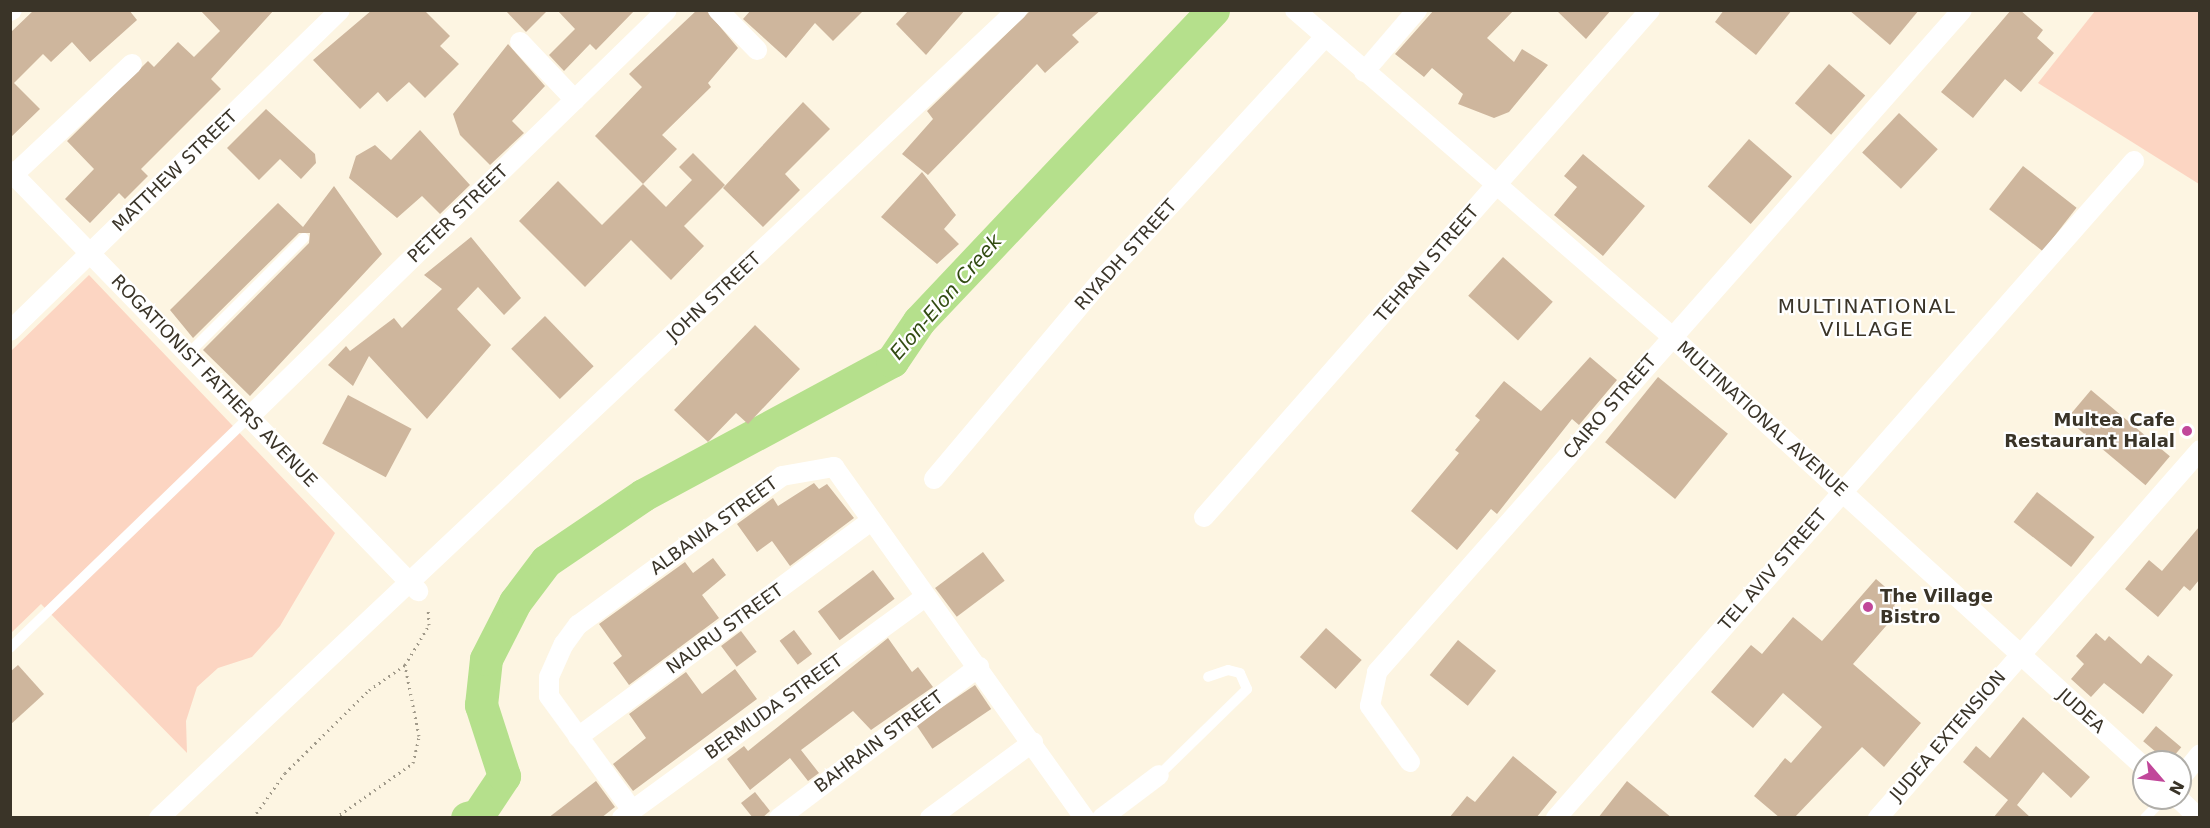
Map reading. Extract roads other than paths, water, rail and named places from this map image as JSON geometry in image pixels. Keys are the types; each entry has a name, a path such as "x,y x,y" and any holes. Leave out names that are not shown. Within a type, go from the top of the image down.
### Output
{"street":[{"name":"MATTHEW STREET","path":"10,331 340,10"},
{"name":"PETER STREET","path":"249,417 667,10"},
{"path":"718,10 757,50"},
{"name":"JOHN STREET","path":"159,818 414,587 1017,10"},
{"name":"MULTINATIONAL AVENUE","path":"1295,10 1495,187 1672,337 2019,654"},
{"path":"1364,72 1417,10"},
{"name":"TEHRAN STREET","path":"1204,517 1650,10"},
{"name":"CAIRO STREET","path":"1410,762 1370,706 1377,672 1962,10"},
{"name":"RIYADH STREET","path":"934,479 1106,275 1324,38"},
{"path":"520,42 575,100"},
{"path":"12,174 132,64"},
{"name":"TEL AVIV STREET","path":"1556,818 2134,161"},
{"name":"ROGATIONIST FATHERS AVENUE","path":"12,174 414,587"},
{"path":"2019,654 2199,450"},
{"name":"ALBANIA STREET","path":"627,814 549,696 549,677 578,625 782,476 800,469 834,467 1033,742 1084,818"},
{"name":"NAURU STREET","path":"578,737 872,520"},
{"name":"BERMUDA STREET","path":"627,814 926,596"},
{"name":"JUDEA","path":"2019,654 2132,756"},
{"name":"JUDEA EXTENSION","path":"1878,818 2019,654"},
{"name":"BAHRAIN STREET","path":"779,818 979,667"},
{"path":"930,818 1033,742"},
{"path":"1102,818 1160,775"}],"lane":[{"path":"188,354 304,238"},
{"path":"10,648 249,417"},
{"path":"1160,775 1247,689 1240,673 1228,670 1208,677"}],"waterway":[{"name":"Elon-Elon Creek","path":"467,818 478,815 504,776 481,705 486,659 515,602 546,561 643,495 892,361 919,321 1213,10"}],"place":[{"name":"Multea Cafe Restaurant Halal","path":"2187,431"},
{"name":"The Village Bistro","path":"1868,607"}],"district":[{"name":"MULTINATIONAL VILLAGE","path":"1867,318"}]}
